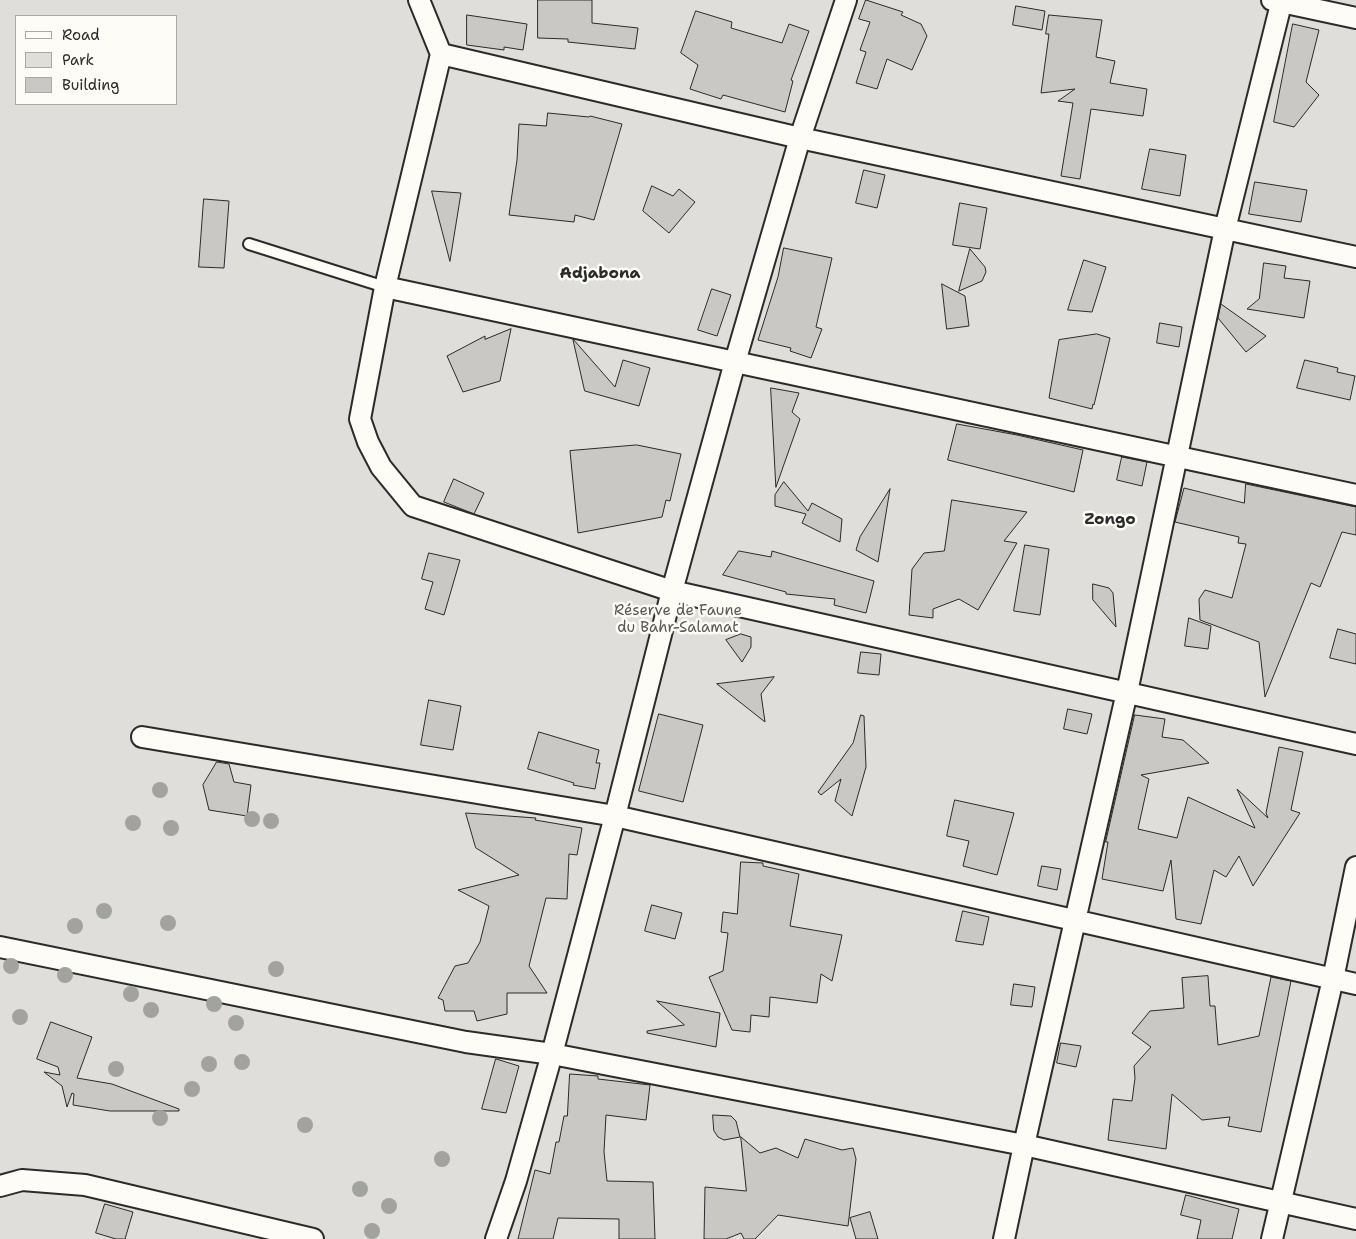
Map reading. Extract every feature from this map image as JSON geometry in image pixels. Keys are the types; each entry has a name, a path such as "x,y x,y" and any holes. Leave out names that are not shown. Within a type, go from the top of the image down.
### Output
{"street":[{"path":"419,0 441,54 385,287 360,419 368,442 381,467 413,506 672,591 1356,744"},
{"path":"496,1239 516,1181 552,1054 672,591 734,362 800,138 846,0"},
{"path":"1004,1239 1127,692 1225,229 1278,1 1356,18"},
{"path":"441,54 800,138 1356,257"},
{"path":"385,287 1356,495"},
{"path":"142,737 615,816 1356,984"},
{"path":"1272,1239 1333,979 1356,867"},
{"path":"0,947 466,1042 552,1054 1024,1145 1356,1219"},
{"path":"0,1186 22,1180 85,1185 313,1239"}],"lane":[{"path":"249,244 385,287"}],"green space":[{"name":"Réserve de Faune du Bahr-Salamat","path":"0,0 1356,0 1356,1239 0,1239"}],"building":[{"path":"538,0 592,0 592,23 638,28 635,49 568,42 568,39 538,38"},
{"path":"866,0 903,12 901,15 921,24 927,36 912,70 887,59 877,89 856,83 866,52 860,50 870,22 859,19"},
{"path":"1016,6 1045,11 1042,30 1013,25"},
{"path":"696,11 732,22 731,28 782,43 789,24 809,31 791,80 793,81 785,112 723,95 721,99 690,89 698,65 681,53"},
{"path":"467,15 527,24 523,50 504,47 504,50 467,45"},
{"path":"1049,15 1102,20 1096,57 1115,61 1110,83 1147,89 1143,116 1091,109 1080,179 1061,176 1073,103 1058,101 1075,89 1041,93 1049,34 1046,34"},
{"path":"1293,24 1319,30 1306,82 1319,95 1294,127 1274,122"},
{"path":"548,113 590,116 622,124 594,220 575,215 574,222 509,215 517,160 519,124 546,126"},
{"path":"1150,149 1186,155 1180,196 1142,189"},
{"path":"864,170 885,175 877,208 856,203"},
{"path":"1255,182 1307,190 1301,222 1249,214"},
{"path":"652,186 673,196 679,189 695,202 669,233 643,211"},
{"path":"432,191 461,193 450,261"},
{"path":"204,199 229,201 224,268 199,267"},
{"path":"960,203 987,208 980,249 953,245"},
{"path":"784,248 832,258 816,327 822,329 811,358 790,351 791,348 758,340 778,277"},
{"path":"970,249 985,267 986,272 982,281 959,291"},
{"path":"1084,260 1106,267 1092,312 1068,310"},
{"path":"1264,263 1286,266 1284,278 1310,281 1304,318 1247,309 1259,299"},
{"path":"942,284 965,296 969,326 947,329"},
{"path":"712,289 731,295 717,336 698,330"},
{"path":"1221,304 1266,336 1246,352 1218,318"},
{"path":"1160,323 1182,327 1179,347 1157,343"},
{"path":"511,329 500,381 463,392 447,356 485,336 485,339"},
{"path":"1097,334 1110,338 1092,409 1049,398 1059,340"},
{"path":"573,339 615,387 623,360 650,368 639,406 585,391"},
{"path":"1305,360 1338,368 1337,372 1355,376 1350,400 1297,388"},
{"path":"771,388 799,393 792,412 800,419 776,487"},
{"path":"957,424 1083,450 1074,492 948,460"},
{"path":"637,445 681,454 670,501 666,500 662,517 578,533 570,451"},
{"path":"1122,457 1147,462 1142,486 1117,480"},
{"path":"454,479 484,493 474,514 444,502"},
{"path":"784,482 808,511 812,503 842,519 840,542 802,523 806,514 775,506 775,495"},
{"path":"1246,484 1356,507 1356,535 1342,532 1320,587 1311,583 1265,697 1259,642 1200,620 1199,599 1205,590 1232,598 1246,544 1238,543 1239,537 1175,522 1184,488 1244,503"},
{"path":"890,489 878,562 856,550 860,537"},
{"path":"952,500 1027,512 1004,541 1017,543 978,610 959,599 933,609 933,618 909,615 912,569 924,553 944,551"},
{"path":"1025,545 1049,549 1040,615 1014,611"},
{"path":"739,551 771,557 772,551 874,581 866,613 834,605 835,599 786,594 786,592 723,575"},
{"path":"429,553 460,560 444,615 425,609 433,582 422,579"},
{"path":"1093,584 1109,588 1113,593 1116,627 1093,600"},
{"path":"1189,618 1211,626 1208,649 1185,646"},
{"path":"1338,629 1356,634 1356,664 1330,658"},
{"path":"741,634 751,637 751,647 742,662 726,640"},
{"path":"861,652 881,654 879,675 858,673"},
{"path":"774,677 761,694 765,722 717,684"},
{"path":"429,700 461,706 453,750 421,745"},
{"path":"1068,709 1092,714 1087,734 1064,729"},
{"path":"659,714 703,725 683,802 639,791"},
{"path":"861,715 864,716 866,767 852,816 835,801 841,779 821,795 818,792 853,743"},
{"path":"1135,715 1165,719 1162,737 1183,740 1209,763 1141,775 1149,779 1138,829 1177,838 1188,797 1255,828 1237,789 1268,818 1266,813 1279,747 1303,752 1291,810 1300,813 1253,886 1239,856 1226,877 1214,870 1201,924 1176,919 1171,860 1163,891 1102,879 1108,842 1106,842"},
{"path":"539,732 599,750 596,763 600,763 595,789 573,785 574,783 528,769"},
{"path":"217,762 229,764 234,782 251,785 247,816 209,810 203,785"},
{"path":"955,800 1014,813 997,875 963,866 969,841 947,836"},
{"path":"466,813 536,818 535,820 582,828 577,855 569,854 567,899 546,898 529,966 547,993 507,993 507,1014 477,1021 474,1011 445,1011 443,1000 438,998 455,966 468,963 480,942 489,906 458,890 519,875 476,848"},
{"path":"741,862 763,863 763,866 799,874 790,926 842,935 832,981 821,974 817,1003 770,997 769,1017 751,1015 750,1032 732,1030 709,977 723,971 728,933 721,932 723,912 737,914"},
{"path":"1042,866 1061,869 1057,890 1038,886"},
{"path":"652,905 682,913 675,939 645,931"},
{"path":"963,911 989,917 983,945 956,941"},
{"path":"1208,976 1210,1006 1215,1006 1218,1045 1259,1036 1271,977 1291,981 1261,1132 1228,1126 1230,1117 1202,1120 1172,1094 1166,1149 1108,1140 1113,1099 1132,1101 1135,1078 1134,1066 1151,1047 1132,1033 1150,1011 1184,1008 1182,978"},
{"path":"1014,984 1035,987 1032,1007 1011,1005"},
{"path":"657,1001 720,1013 716,1047 647,1033 647,1031 684,1025"},
{"path":"51,1022 92,1037 77,1078 112,1084 179,1109 179,1111 110,1111 73,1105 74,1094 72,1093 67,1107 62,1086 44,1072 60,1075 58,1067 37,1059"},
{"path":"1061,1043 1081,1046 1076,1067 1057,1063"},
{"path":"496,1059 519,1066 506,1113 482,1109"},
{"path":"570,1074 598,1076 598,1079 650,1085 646,1120 606,1115 604,1152 607,1181 653,1182 655,1239 619,1239 619,1219 558,1218 553,1239 518,1239 535,1170 550,1174 556,1142 559,1142 564,1116 567,1116"},
{"path":"713,1115 731,1116 736,1121 740,1137 724,1140 718,1137 714,1131"},
{"path":"741,1137 760,1153 776,1148 798,1158 805,1139 842,1150 853,1148 856,1159 848,1226 778,1215 755,1239 744,1239 741,1233 726,1239 704,1239 705,1187 746,1191"},
{"path":"1186,1195 1239,1209 1232,1239 1197,1239 1201,1220 1181,1215"},
{"path":"105,1204 133,1212 125,1239 116,1239 96,1233"},
{"path":"870,1212 878,1239 856,1239 850,1218"}],"district":[{"name":"Adjabona","path":"600,274"},
{"name":"Zongo","path":"1110,520"}]}
